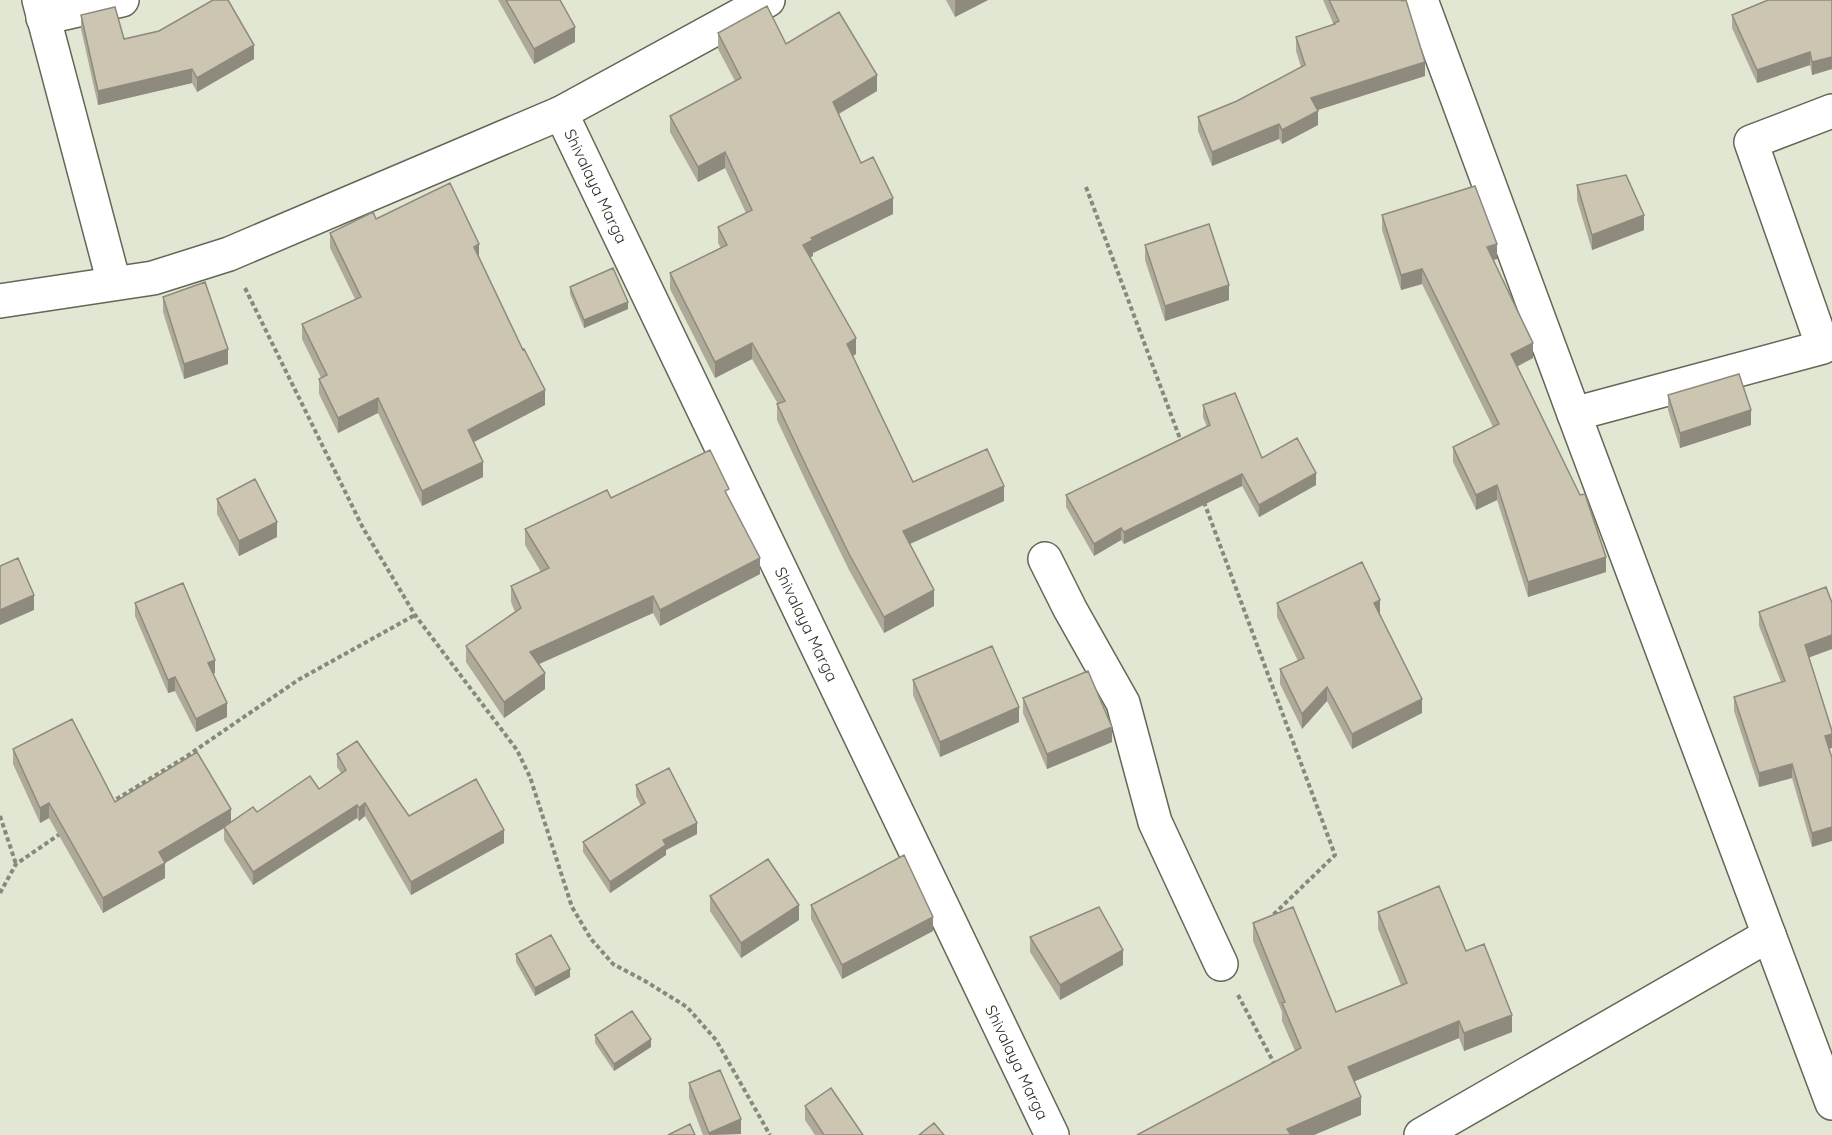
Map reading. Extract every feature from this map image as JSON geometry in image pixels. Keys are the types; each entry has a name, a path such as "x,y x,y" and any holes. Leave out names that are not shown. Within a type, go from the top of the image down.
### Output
{"street":[{"path":"114,283 41,9 122,0"},
{"path":"0,301 153,278 229,254 561,113 768,0"},
{"path":"1421,0 1832,1103"},
{"path":"1574,414 1823,347 1751,142 1832,111"},
{"name":"Shivalaya Marga","path":"561,113 1052,1135"},
{"path":"1045,559 1123,703 1155,822 1221,964"},
{"path":"1421,1135 1769,935"}],"path":[{"path":"1086,187 1186,454"},
{"path":"229,254 262,326 363,528 415,615 517,750 530,777 572,908 591,939 613,964 687,1007 716,1040 770,1135"},
{"path":"1203,499 1335,855 1270,918"},
{"path":"106,806 184,758 298,680 415,615"},
{"path":"0,816 16,864"},
{"path":"0,893 16,864 68,829"},
{"path":"1221,964 1280,1075"}],"building":[{"path":"213,0 228,0 254,45 197,78 192,69 98,91 81,15 115,7 124,39 159,31"},
{"path":"506,0 560,0 575,27 534,49"},
{"path":"1329,0 1406,0 1425,62 1311,98 1318,111 1282,130 1279,124 1212,152 1198,117 1237,101 1305,65 1296,37 1339,21"},
{"path":"1768,0 1832,0 1832,57 1812,62 1810,52 1757,70 1732,15"},
{"path":"767,6 786,44 839,12 877,75 833,102 861,163 873,157 893,198 811,238 813,240 803,245 856,338 847,344 913,482 987,449 1004,486 903,531 934,590 884,617 849,554 809,472 777,404 785,401 752,343 715,362 670,273 727,245 718,227 752,210 725,152 698,167 670,116 741,78 718,33"},
{"path":"1626,175 1644,215 1592,235 1577,185"},
{"path":"450,183 479,244 474,247 523,350 545,390 468,430 483,462 422,491 378,398 338,418 319,379 327,375 302,324 361,297 330,233 373,212 376,219"},
{"path":"1475,186 1497,244 1487,247 1533,343 1511,354 1580,495 1585,494 1606,557 1528,582 1497,485 1476,495 1453,447 1499,424 1422,269 1401,275 1382,215"},
{"path":"1209,224 1229,285 1165,306 1145,245"},
{"path":"613,268 628,302 584,320 570,287"},
{"path":"205,282 228,349 184,364 163,297"},
{"path":"1739,374 1751,410 1680,433 1668,395"},
{"path":"1235,393 1262,458 1297,438 1316,473 1259,505 1242,474 1124,532 1121,528 1094,544 1066,495 1210,425 1203,405"},
{"path":"710,450 729,489 725,491 760,558 660,610 653,596 530,652 545,673 504,702 466,646 521,608 511,586 549,568 525,529 607,490 611,498"},
{"path":"255,479 277,522 239,541 217,499"},
{"path":"18,558 34,595 0,610 0,566"},
{"path":"1362,562 1380,600 1374,603 1422,699 1352,734 1327,687 1302,714 1280,669 1304,658 1277,603"},
{"path":"183,583 215,660 208,663 227,703 196,719 175,677 168,680 135,603"},
{"path":"1826,587 1832,603 1832,635 1805,645 1832,731 1832,734 1825,736 1832,758 1832,827 1812,833 1792,764 1759,773 1734,697 1785,681 1759,612"},
{"path":"992,646 1019,707 940,742 913,680"},
{"path":"1088,671 1112,727 1047,754 1023,698"},
{"path":"72,719 115,802 197,752 231,809 159,852 165,863 103,898 49,803 40,808 13,749"},
{"path":"357,741 409,816 476,779 504,830 411,882 365,803 359,808 357,805 253,872 224,827 253,807 257,812 310,776 319,789 346,770 337,754"},
{"path":"669,768 697,823 663,840 666,845 610,882 583,842 645,803 636,785"},
{"path":"904,855 933,917 842,965 811,905"},
{"path":"768,859 799,905 741,943 710,896"},
{"path":"1439,886 1466,951 1484,944 1512,1015 1464,1033 1459,1021 1348,1067 1361,1097 1287,1129 1291,1135 1137,1135 1301,1048 1253,923 1293,907 1336,1012 1407,983 1378,912"},
{"path":"1099,907 1123,950 1060,985 1030,937"},
{"path":"551,935 570,969 535,988 516,954"},
{"path":"632,1011 651,1039 614,1064 595,1035"},
{"path":"720,1070 741,1119 709,1133 689,1083"},
{"path":"831,1088 863,1135 824,1135 805,1106"},
{"path":"934,1123 944,1135 919,1135"},
{"path":"690,1124 695,1135 668,1135"}]}
